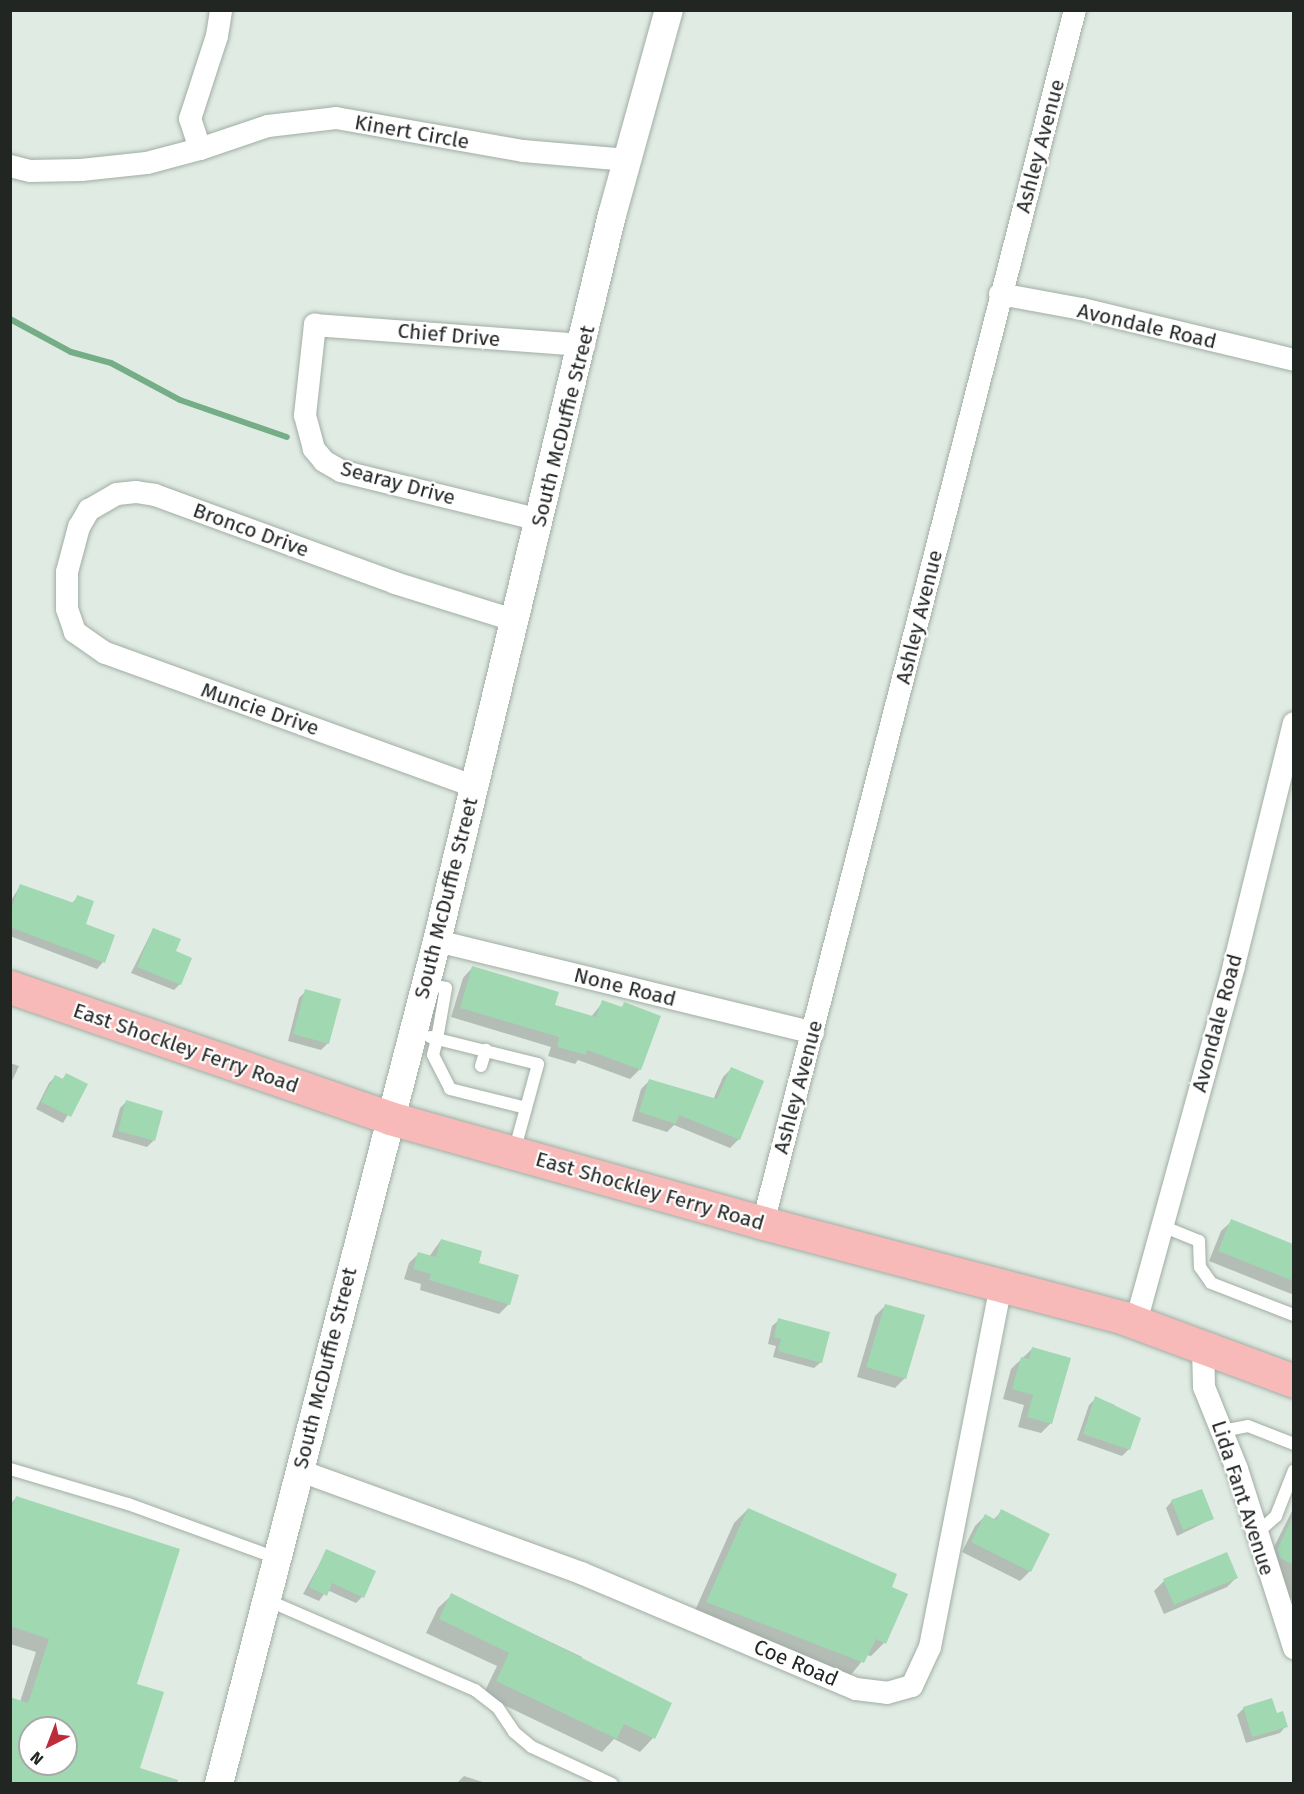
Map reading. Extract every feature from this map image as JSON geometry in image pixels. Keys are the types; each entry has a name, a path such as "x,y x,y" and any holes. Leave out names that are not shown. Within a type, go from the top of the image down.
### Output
{"highway":[{"name":"East Shockley Ferry Road","path":"10,987 390,1118 763,1222 1136,1322 1293,1381"}],"street":[{"path":"200,149 190,119 217,36 221,10"},
{"name":"South McDuffie Street","path":"219,1784 390,1118 424,1036 425,984 628,160 669,10"},
{"name":"Ashley Avenue","path":"763,1222 1000,294 1075,10"},
{"name":"Kinert Circle","path":"10,166 30,171 81,170 147,163 200,149 268,126 336,118 523,151 628,160"},
{"name":"Avondale Road","path":"1000,294 1082,309 1293,360"},
{"name":"Chief Drive","path":"315,325 584,345"},
{"name":"Searay Drive","path":"315,325 304,415 314,449 324,461 341,471 540,520"},
{"name":"Bronco Drive","path":"67,609 67,572 79,526 89,510 117,494 136,492 155,495 395,583 513,620"},
{"name":"Muncie Drive","path":"67,609 75,632 105,653 473,786"},
{"name":"Avondale Road","path":"1136,1322 1234,965 1293,723"},
{"name":"None Road","path":"437,941 813,1033"},
{"name":"Coe Road","path":"298,1470 581,1573 856,1689 887,1693 912,1686 930,1647 1001,1286"},
{"name":"Lida Fant Avenue","path":"1203,1346 1204,1387 1222,1431 1256,1534 1289,1623 1293,1648"}],"lane":[{"path":"424,1036 538,1064 513,1153"},
{"path":"424,1036 439,1073 450,1089 475,1093 526,1108"},
{"path":"481,1066 486,1050"},
{"path":"1162,1226 1199,1241 1200,1267 1211,1282 1293,1315"},
{"path":"1222,1431 1248,1426 1293,1444"},
{"path":"10,1469 128,1504 276,1558"},
{"path":"1256,1534 1276,1516 1293,1470"},
{"path":"266,1600 475,1690 498,1708 514,1731 532,1747 612,1784"}],"building":[{"path":"20,884 74,903 77,895 94,901 86,924 115,935 105,963 10,927 10,912"},
{"path":"153,928 181,939 176,951 192,958 181,985 137,967"},
{"path":"472,966 559,992 555,1005 596,1017 602,1000 622,1007 624,1002 661,1016 641,1070 587,1050 586,1055 557,1047 559,1037 460,1008"},
{"path":"305,989 341,999 329,1044 293,1034"},
{"path":"731,1067 764,1081 740,1140 679,1115 676,1124 639,1112 649,1079 717,1099"},
{"path":"66,1073 88,1084 71,1117 41,1102 55,1075 63,1079"},
{"path":"126,1100 163,1111 155,1141 118,1131"},
{"path":"1231,1219 1293,1244 1293,1281 1218,1251"},
{"path":"441,1239 482,1251 479,1263 519,1275 510,1305 429,1280 431,1274 413,1269 418,1252 436,1257"},
{"path":"885,1304 925,1315 906,1379 866,1367"},
{"path":"778,1318 830,1332 822,1363 778,1351 781,1339 774,1337"},
{"path":"1032,1347 1071,1358 1052,1424 1027,1417 1033,1395 1012,1389 1021,1357 1029,1359"},
{"path":"1095,1396 1141,1418 1130,1450 1083,1434"},
{"path":"1202,1489 1214,1519 1183,1530 1171,1500"},
{"path":"16,1496 180,1549 137,1684 164,1692 140,1768 178,1780 177,1784 10,1784 10,1697 28,1703 49,1639 10,1626 10,1512"},
{"path":"748,1508 897,1574 892,1587 908,1594 886,1644 876,1639 864,1663 706,1602"},
{"path":"1001,1509 1050,1534 1031,1572 971,1542 985,1514 996,1520"},
{"path":"1293,1516 1293,1565 1280,1558 1277,1550"},
{"path":"326,1549 376,1571 364,1598 332,1583 327,1596 309,1587"},
{"path":"1227,1552 1238,1578 1174,1605 1163,1579"},
{"path":"451,1593 672,1703 655,1739 624,1724 617,1739 496,1681 509,1653 439,1619"},
{"path":"1272,1698 1277,1713 1283,1711 1288,1727 1252,1737 1243,1707"}],"waterway":[{"path":"10,319 71,352 111,363 180,400 287,437"}]}
